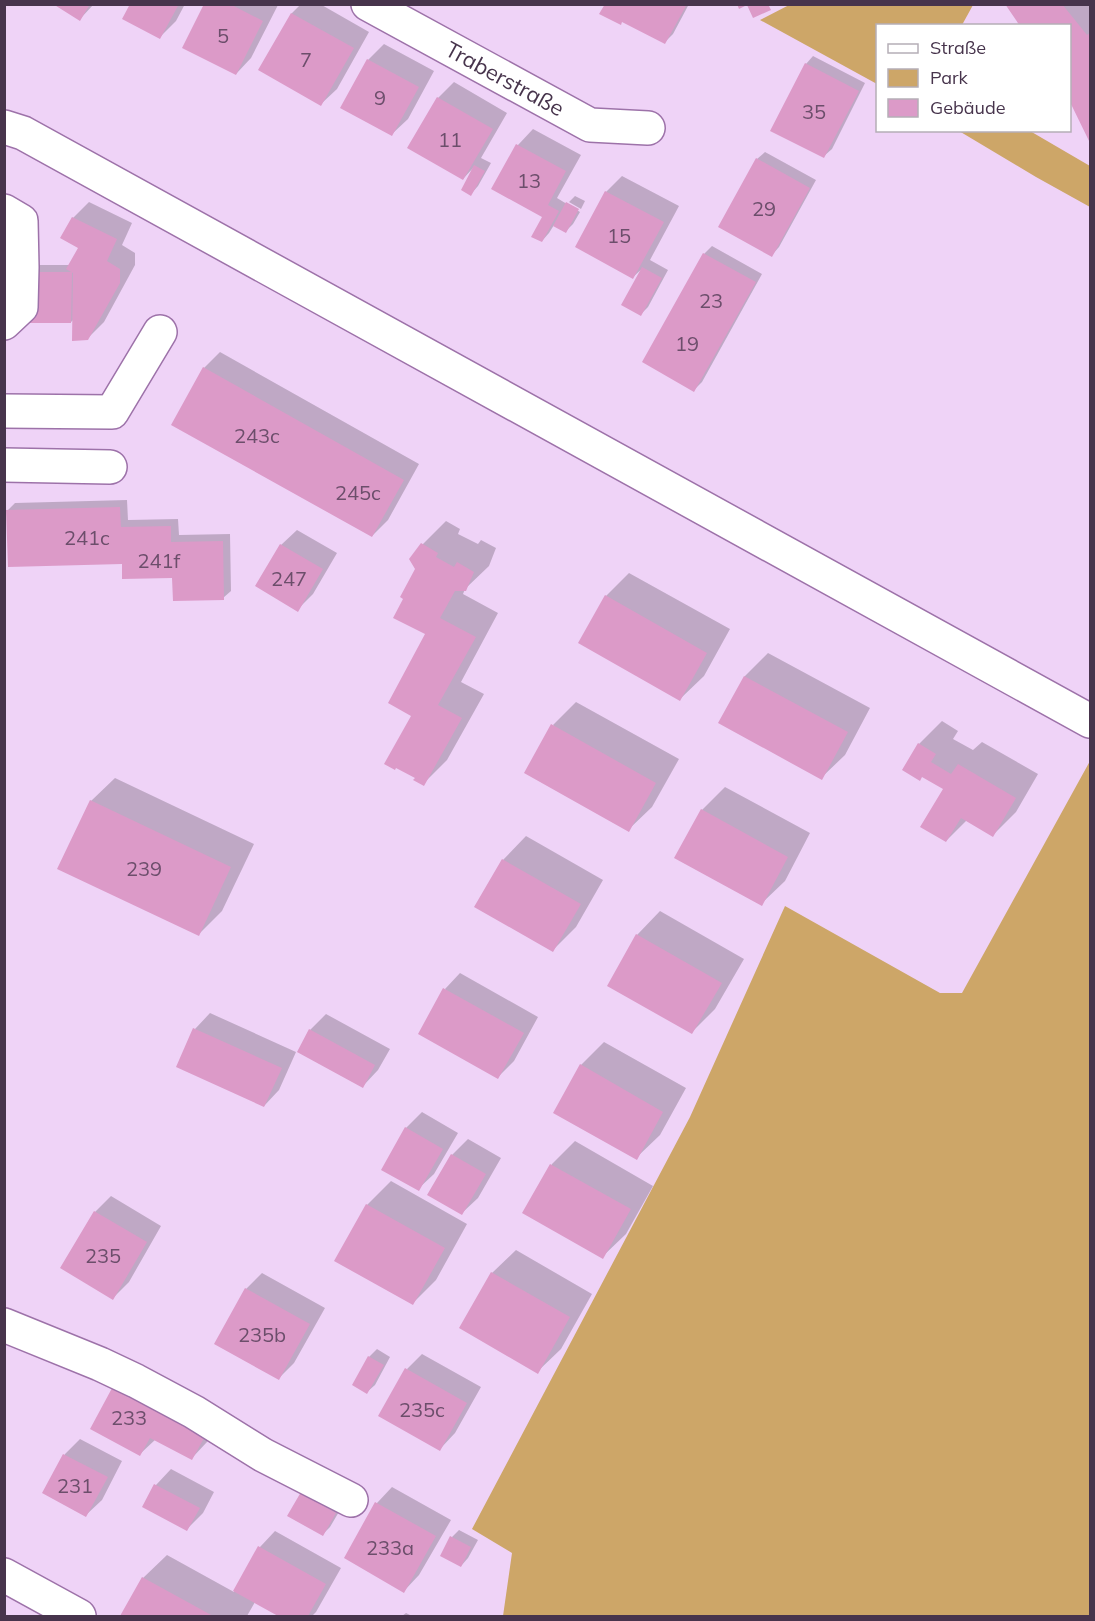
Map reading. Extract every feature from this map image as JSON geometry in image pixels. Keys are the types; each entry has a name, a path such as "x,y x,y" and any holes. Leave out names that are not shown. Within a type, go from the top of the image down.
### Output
{"street":[{"name":"Traberstraße","path":"368,4 590,125 648,128"},
{"path":"4,127 23,133 1090,721"},
{"path":"4,211 21,221 22,267 21,307 4,323"},
{"path":"4,411 112,412 160,332"},
{"path":"4,465 110,467"},
{"path":"4,1325 136,1381 194,1412 263,1455 351,1500"},
{"path":"4,1575 80,1617"}],"green space":[{"path":"791,4 973,4 963,24 876,24 876,83 760,20"},
{"path":"961,132 1032,132 1090,166 1090,207"},
{"path":"1090,761 1090,1616 503,1616 512,1553 472,1529 690,1117 785,906 940,993 962,993"}],"building":[{"path":"53,4 90,4 80,21"},
{"path":"130,4 179,4 160,39 122,19"},
{"path":"204,4 230,4 263,21 236,75 182,48"},
{"path":"605,4 687,4 665,44 622,22 621,25 599,14"},
{"path":"737,4 768,4 771,10 753,18 747,5 739,9"},
{"path":"1005,4 1062,4 1087,35 1090,33 1090,143 1071,104 1071,24 1019,24"},
{"path":"291,13 354,48 321,106 258,70"},
{"path":"367,59 419,87 392,136 340,108"},
{"path":"805,63 859,91 824,158 770,131"},
{"path":"437,97 493,129 463,180 407,148"},
{"path":"516,144 566,171 548,205 559,211 542,242 531,237 542,217 491,189"},
{"path":"756,158 810,188 772,257 718,227"},
{"path":"474,165 485,171 471,196 461,190"},
{"path":"605,191 664,222 633,279 575,247"},
{"path":"566,202 579,209 566,233 553,226"},
{"path":"72,217 117,239 107,261 120,269 120,283 88,340 72,341 73,273 66,269 78,248 60,238"},
{"path":"703,253 756,282 694,392 642,362"},
{"path":"4,255 31,255 31,272 72,272 71,323 24,323 4,305"},
{"path":"642,267 662,278 641,316 621,305"},
{"path":"203,367 404,480 372,537 171,425"},
{"path":"120,507 121,527 171,526 171,542 223,541 224,600 173,601 172,578 122,579 122,564 8,567 6,510"},
{"path":"421,543 438,553 436,557 454,567 457,562 474,572 466,591 455,591 440,618 476,637 438,705 462,718 424,786 413,780 415,778 384,764 411,716 388,703 425,634 393,618 403,599 400,597 415,569 409,559"},
{"path":"280,544 323,569 298,612 255,586"},
{"path":"605,595 707,653 680,701 578,643"},
{"path":"744,676 848,732 822,780 718,723"},
{"path":"551,724 656,783 629,832 524,773"},
{"path":"918,743 936,754 931,762 951,774 958,764 1016,798 993,837 961,818 946,842 920,827 943,789 922,777 920,781 902,770"},
{"path":"90,800 231,867 199,936 57,869"},
{"path":"701,809 788,857 762,906 674,858"},
{"path":"502,859 581,904 553,952 474,907"},
{"path":"636,934 722,983 692,1034 607,986"},
{"path":"443,988 524,1033 498,1079 418,1034"},
{"path":"193,1028 282,1068 264,1107 176,1067"},
{"path":"309,1029 375,1065 363,1088 297,1052"},
{"path":"580,1064 663,1112 637,1160 553,1113"},
{"path":"405,1127 443,1149 419,1191 381,1170"},
{"path":"451,1154 486,1174 462,1215 427,1195"},
{"path":"550,1164 631,1209 603,1259 522,1213"},
{"path":"366,1204 445,1248 413,1305 334,1261"},
{"path":"94,1211 147,1242 113,1300 60,1268"},
{"path":"491,1272 570,1317 538,1374 459,1328"},
{"path":"245,1288 310,1324 279,1380 214,1344"},
{"path":"368,1356 384,1365 367,1394 352,1385"},
{"path":"405,1368 467,1403 440,1451 378,1416"},
{"path":"118,1377 210,1427 192,1460 150,1438 140,1456 90,1429"},
{"path":"63,1454 108,1477 86,1517 42,1493"},
{"path":"154,1484 200,1508 187,1531 142,1507"},
{"path":"301,1492 336,1513 323,1536 287,1516"},
{"path":"375,1502 436,1536 404,1593 344,1558"},
{"path":"450,1536 471,1547 461,1567 440,1556"},
{"path":"258,1546 326,1584 308,1616 278,1616 233,1591"},
{"path":"142,1577 213,1616 120,1616"}]}
